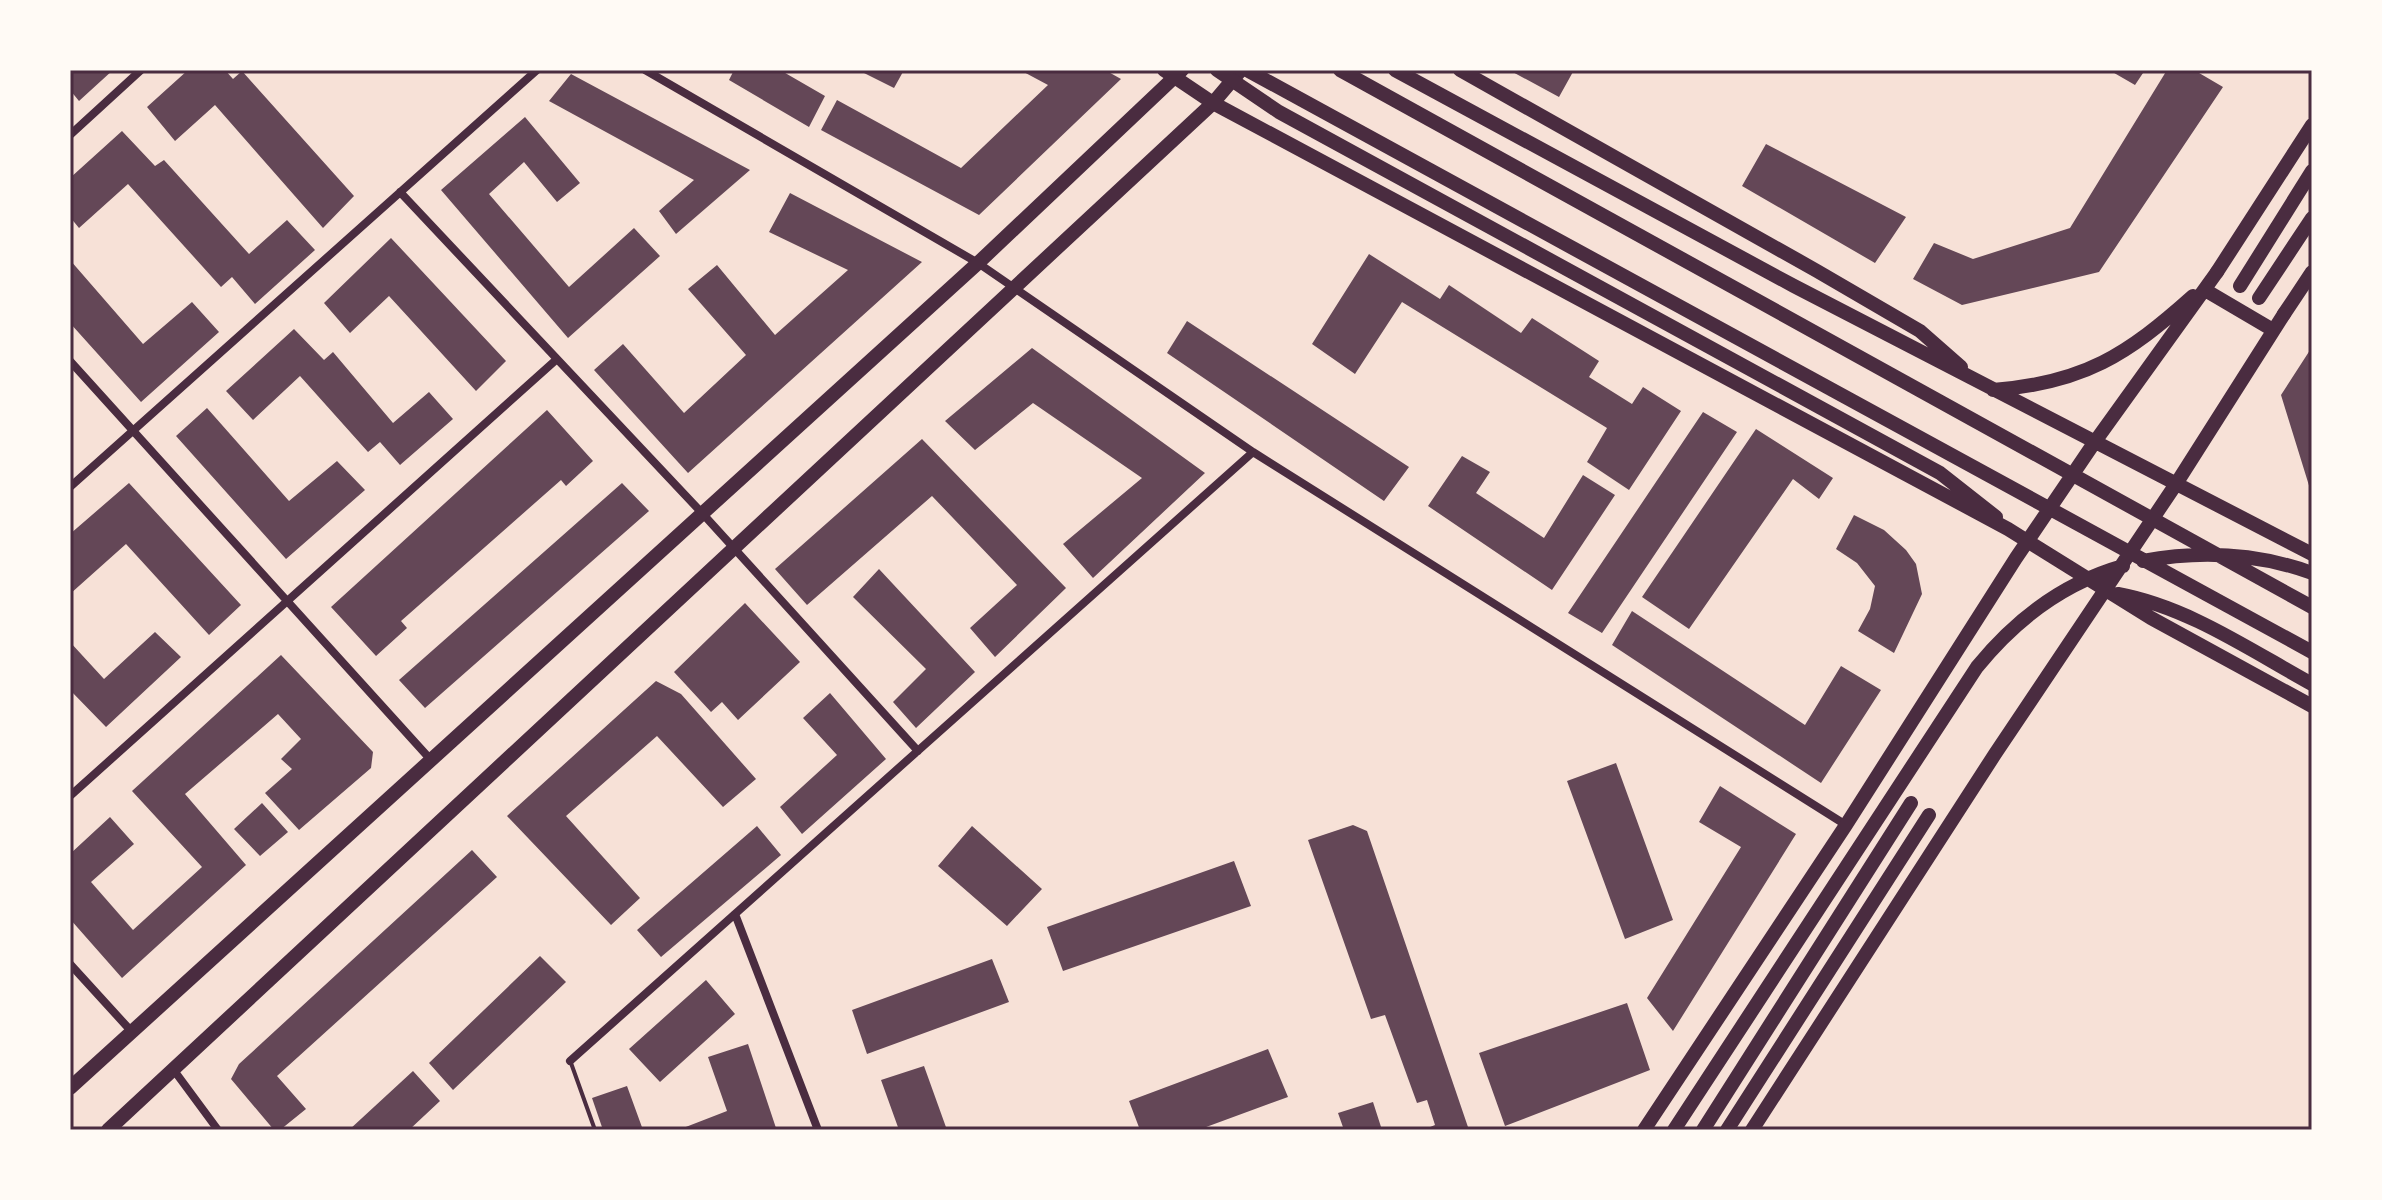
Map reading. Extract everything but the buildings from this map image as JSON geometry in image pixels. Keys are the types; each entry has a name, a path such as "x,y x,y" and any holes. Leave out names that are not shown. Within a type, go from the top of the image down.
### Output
{"main road":[{"path":"1217,70 1279,112 1940,473 1992,512 2008,529"},
{"path":"108,1130 1213,103 1241,70"},
{"path":"1247,70 2312,652"},
{"path":"1340,70 2312,607"},
{"path":"1395,70 1794,286 2312,554"},
{"path":"1460,70 1920,331 1986,387 2048,383 2105,364 2152,333 2211,281"},
{"path":"70,1088 978,263 1174,72 1213,103 2008,529 2151,618 2312,706"},
{"path":"1644,1130 1846,825 2016,558 2094,443 2211,281 2312,125"},
{"path":"2240,286 2312,171"},
{"path":"2259,298 2312,218"},
{"path":"1752,1130 2312,272"},
{"path":"2211,281 2273,330"},
{"path":"1674,1130 1977,667 2018,623 2077,582 2104,571 2161,558 2244,555 2284,563 2312,573"},
{"path":"2110,593 2144,599 2179,612 2312,684"},
{"path":"1703,1130 1911,803"},
{"path":"1727,1130 1929,815"}],"street":[{"path":"70,135 141,70"},
{"path":"70,487 537,70"},
{"path":"645,70 978,263 1253,452 1846,825"},
{"path":"400,192 702,513 918,751"},
{"path":"70,796 557,359"},
{"path":"70,361 431,760"},
{"path":"570,1061 1253,452"},
{"path":"735,914 818,1130"},
{"path":"70,964 132,1032"},
{"path":"173,1069 218,1130"}],"lane":[{"path":"570,1061 595,1130"}]}
